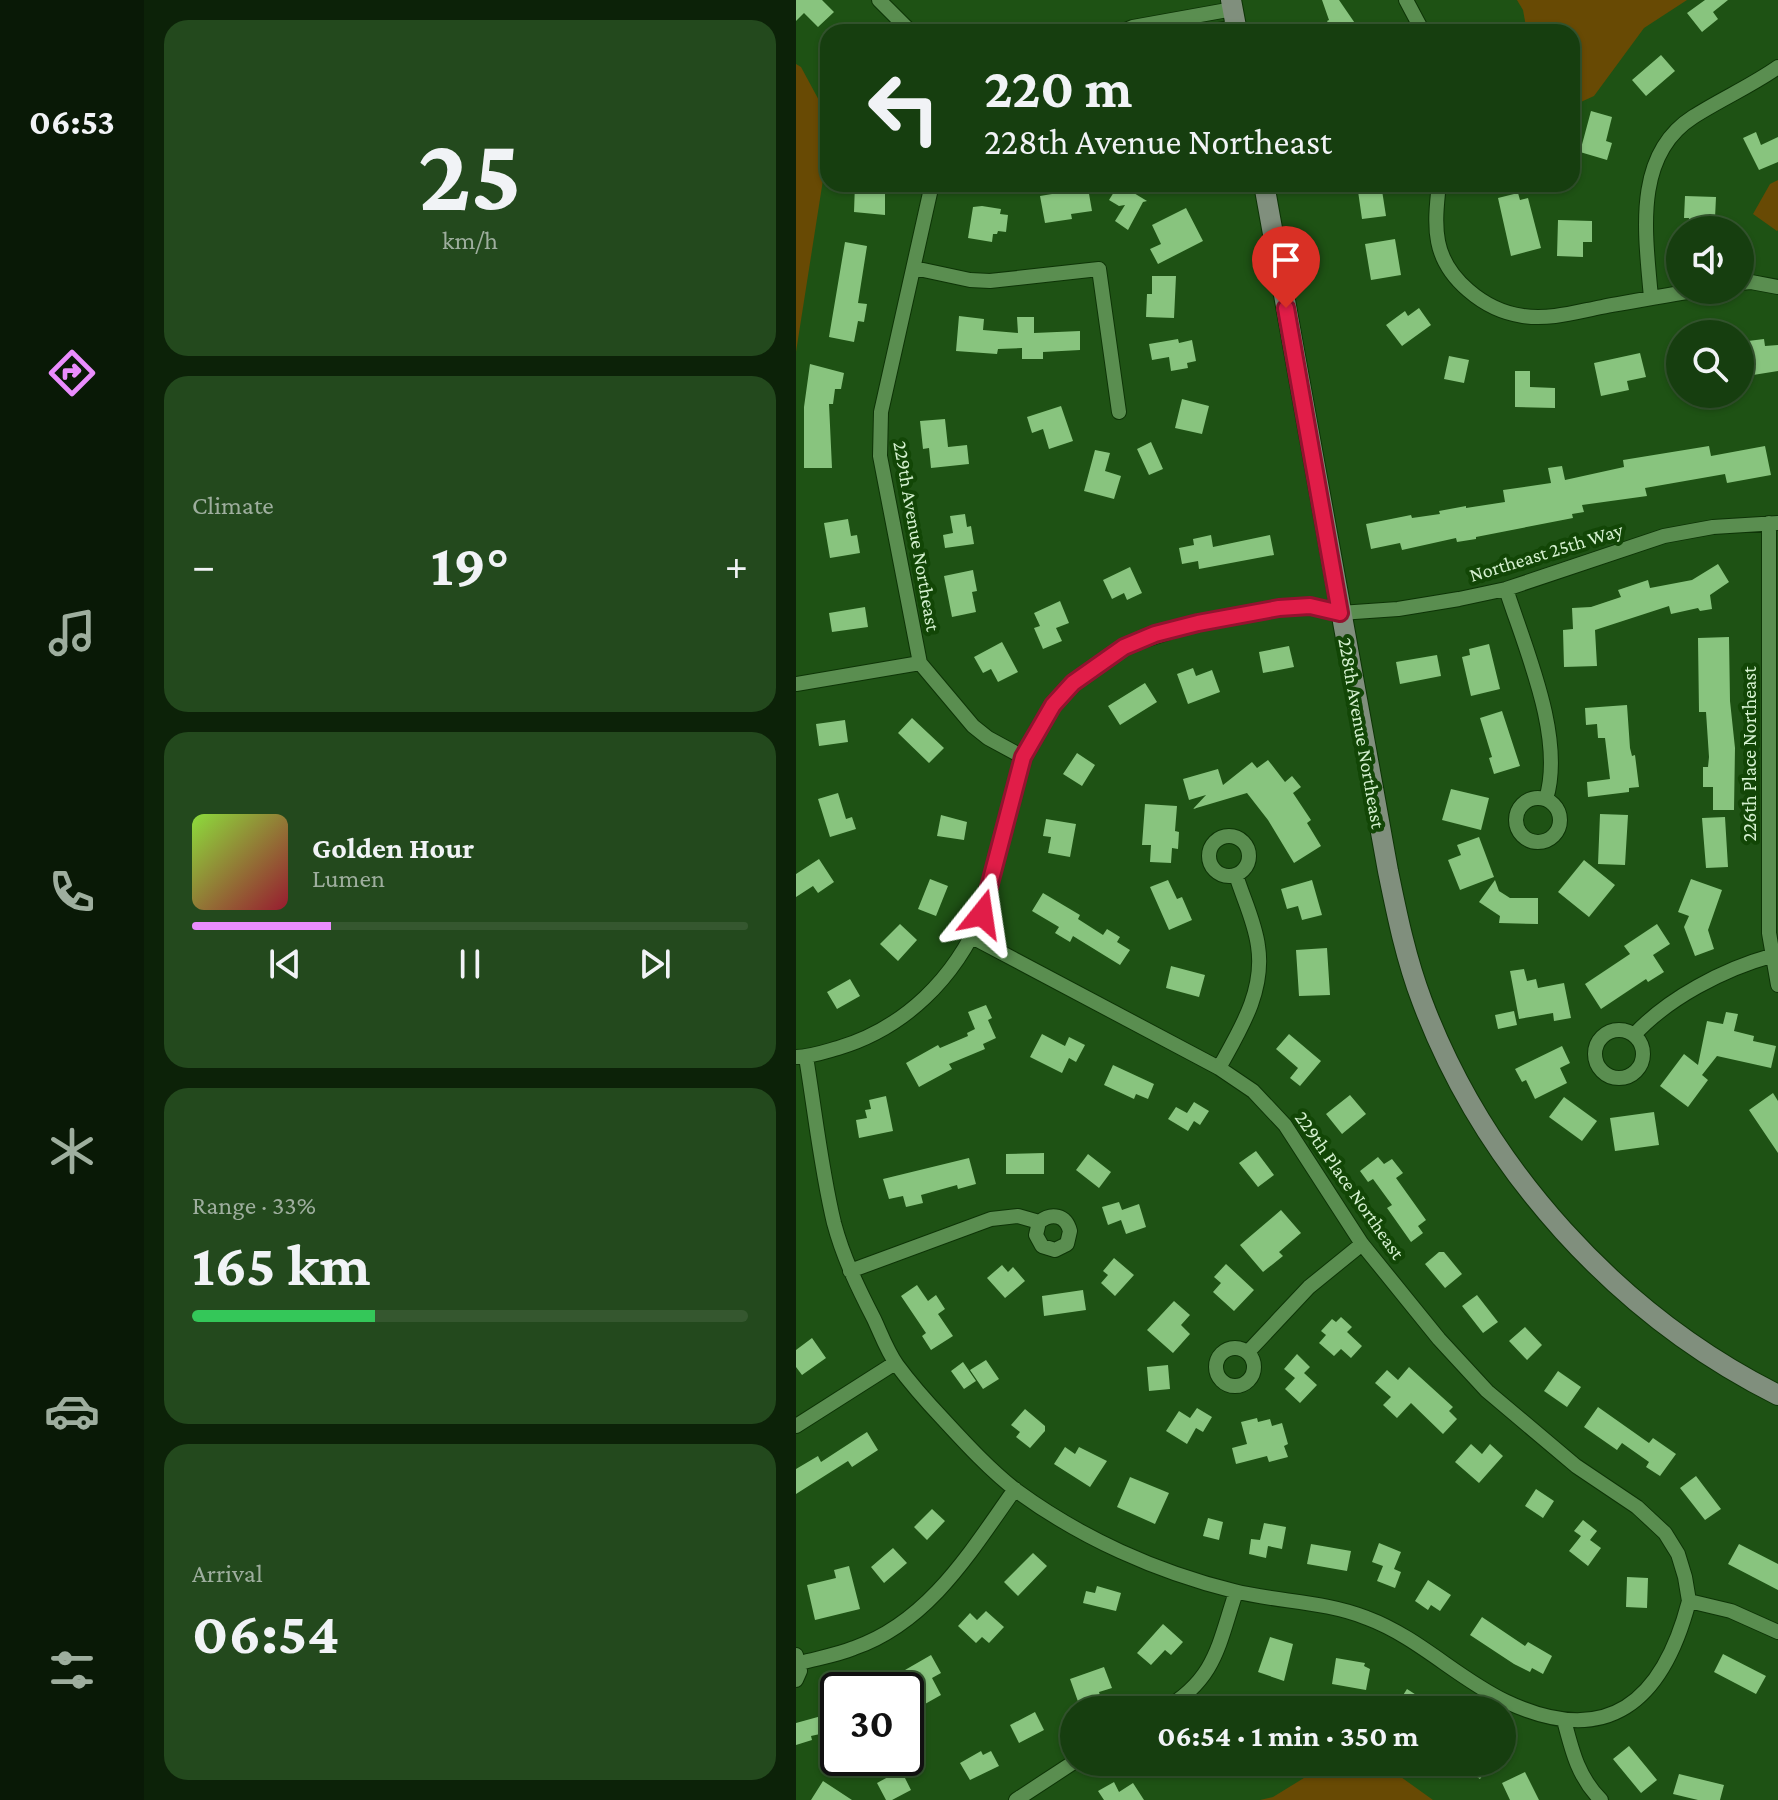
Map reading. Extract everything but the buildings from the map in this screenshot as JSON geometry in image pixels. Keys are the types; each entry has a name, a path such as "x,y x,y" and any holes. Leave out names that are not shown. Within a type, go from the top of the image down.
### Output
{"main road":[{"name":"228th Avenue Northeast","path":"1265,192 1388,871 1421,1000 1443,1052 1479,1118 1510,1166 1561,1228 1652,1315 1701,1351 1778,1395"}],"street":[{"path":"879,0 903,24"},
{"path":"1406,0 1419,24"},
{"path":"1163,24 1234,17"},
{"path":"1651,298 1646,228 1648,188 1661,151 1690,118 1778,67"},
{"name":"229th Avenue Northeast","path":"930,192 881,412 880,456 920,663 973,726 1023,757"},
{"path":"1438,192 1435,220 1438,247 1446,265 1460,283 1479,299 1501,311 1551,317 1666,296"},
{"path":"914,268 990,281 1099,269 1119,412"},
{"path":"1754,283 1778,287"},
{"name":"Northeast 25th Way","path":"801,1057 877,1032 906,1015 952,968 972,937 982,914 1023,757 1053,705 1073,683 1124,647 1155,634 1198,623 1279,608 1310,606 1340,613 1398,609 1506,589 1664,536 1713,527 1773,523"},
{"name":"226th Place Northeast","path":"1773,523 1771,956 1778,985"},
{"path":"1506,589 1544,709 1551,763 1546,799"},
{"path":"796,684 920,663"},
{"path":"1219,1068 1247,1016 1260,964 1258,942 1236,875"},
{"name":"229th Place Northeast","path":"972,937 1219,1068 1253,1091 1285,1125 1362,1244 1439,1339 1487,1391 1576,1466 1637,1507 1665,1533 1678,1554 1689,1601"},
{"path":"1634,1035 1667,1007 1714,977 1741,964 1771,956"},
{"path":"801,1057 835,1226 850,1271 895,1363 956,1433 1015,1489 1054,1516 1104,1544 1178,1575 1236,1592 1337,1609 1367,1618 1398,1632 1504,1701 1564,1720 1612,1714 1628,1708 1644,1695 1674,1645 1689,1601 1731,1611 1778,1632"},
{"path":"850,1271 991,1219 1018,1216 1039,1222"},
{"path":"1248,1352 1309,1287 1362,1244"},
{"path":"796,1426 895,1363"},
{"path":"796,1680 800,1671 798,1659 855,1648 880,1637 934,1596 962,1564 1015,1489"},
{"path":"1184,1696 1204,1678 1236,1592"},
{"path":"1564,1720 1575,1764 1589,1788 1601,1800"},
{"path":"1016,1800 1060,1771"}],"shaded area":[{"path":"1517,0 1687,0 1644,28 1594,96 1580,102 1580,24 1526,24"},
{"path":"796,64 801,67 820,102 821,192 796,352"},
{"path":"1778,180 1777,231 1753,214 1770,184"},
{"path":"1307,1776 1400,1776 1433,1800 1260,1800 1273,1797"}],"route":[{"path":"982,914 1023,757 1038,727 1073,683 1124,647 1155,634 1279,608 1310,606 1340,613 1286,308"}]}
